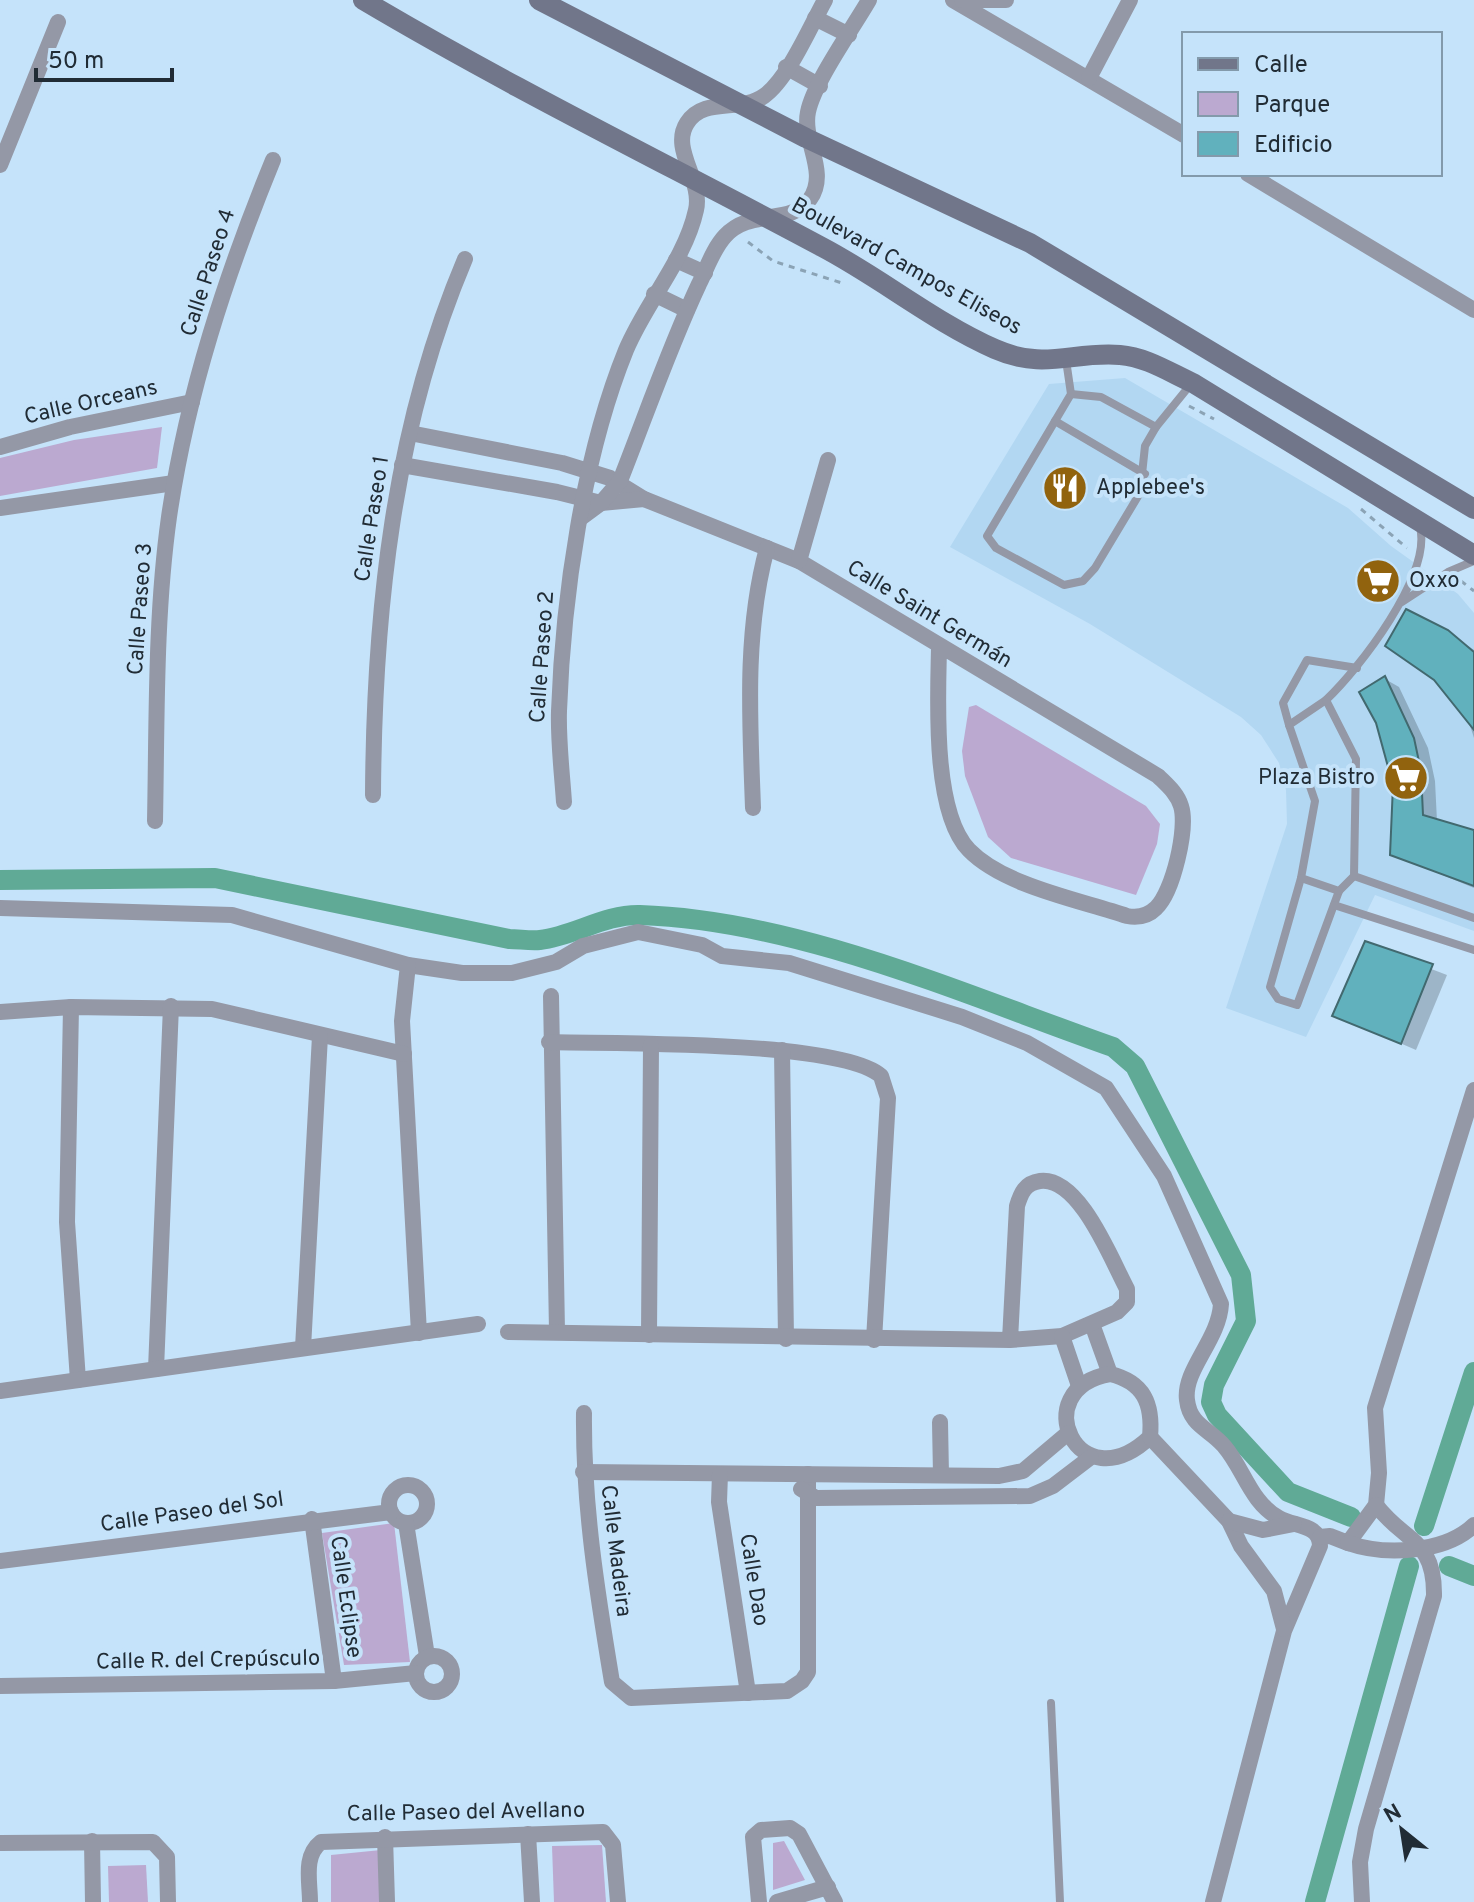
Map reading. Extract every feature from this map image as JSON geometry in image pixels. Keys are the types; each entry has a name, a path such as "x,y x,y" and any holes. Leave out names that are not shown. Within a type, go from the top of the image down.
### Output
{"main road":[{"name":"Boulevard Campos Eliseos","path":"363,0 455,54 762,215 995,349 1032,360 1132,356 1193,383 1474,555"},
{"path":"539,0 711,86 744,107 806,138 1030,243 1474,509"}],"street":[{"path":"696,183 684,150 686,125 705,109 744,107 769,93 825,0"},
{"path":"582,517 601,503 620,481 687,310 725,236 743,222 762,215 794,213 811,199 818,177 806,138 808,112 869,0"},
{"path":"953,0 1182,134"},
{"path":"962,0 1006,0"},
{"path":"1089,78 1130,0"},
{"path":"815,18 849,35"},
{"path":"0,165 58,22"},
{"path":"786,67 820,86"},
{"name":"Calle Paseo 4","path":"192,402 236,251 273,160"},
{"path":"1251,176 1474,310"},
{"name":"Calle Paseo 2","path":"564,802 559,714 569,593 583,498 626,351 654,294 676,260 696,211 696,183"},
{"name":"Calle Paseo 1","path":"373,795 374,699 389,533 402,465 434,343 465,259"},
{"path":"676,260 705,273"},
{"path":"654,294 687,310"},
{"name":"Calle Orceans","path":"0,447 70,427 192,402"},
{"name":"Calle Paseo 3","path":"155,821 161,606 174,483 192,402"},
{"name":"Calle Saint Germán","path":"410,433 590,471 620,481 644,499 799,561 939,648 1158,776 1176,795 1183,817 1181,845 1161,901 1145,916 1127,916 1007,876 967,848 951,813 938,741 939,648"},
{"path":"799,561 828,460"},
{"name":"Calle Saint Germán","path":"402,465 601,503 644,499"},
{"path":"0,508 174,483"},
{"path":"753,808 750,663 755,594 767,548"},
{"path":"0,908 232,915 408,965 462,973 512,973 556,962 583,946 638,932 702,945 722,956 789,963 962,1017 1027,1043 1106,1088 1164,1176 1221,1304 1220,1323 1188,1383 1187,1404 1191,1416 1224,1446 1264,1507 1294,1524 1314,1530 1320,1537 1320,1546 1284,1631 1213,1902"},
{"path":"408,965 402,1021 419,1333"},
{"path":"551,996 549,1042 557,1331"},
{"path":"0,1012 71,1007 171,1006 212,1009 404,1054"},
{"path":"156,1369 171,1006"},
{"path":"71,1007 67,1222 78,1380"},
{"path":"303,1348 320,1036"},
{"path":"549,1042 782,1050 872,1068 887,1086 874,1340"},
{"path":"649,1335 651,1045"},
{"path":"782,1050 786,1339"},
{"path":"1348,1543 1376,1505 1379,1473 1375,1408 1474,1090"},
{"path":"508,1332 874,1340 1010,1340 1062,1336 1117,1312 1127,1302 1127,1289 1078,1199 1064,1186 1049,1180 1033,1182 1021,1191 1017,1206 1010,1340"},
{"path":"0,1391 478,1324"},
{"path":"1092,1324 1110,1374"},
{"path":"1062,1336 1079,1386"},
{"path":"1150,1437 1124,1458 1107,1460 1091,1457 1077,1447 1068,1433 1067,1408 1079,1386 1093,1377 1110,1374 1126,1378 1140,1388 1149,1402 1150,1437 1229,1521 1241,1546 1274,1591 1284,1631"},
{"name":"Calle Madeira","path":"584,1413 583,1472 590,1549 612,1682 620,1692 631,1698 748,1693"},
{"path":"940,1422 941,1475"},
{"path":"583,1472 999,1476 1023,1471 1068,1433"},
{"path":"785,1475 816,1498 1030,1496 1053,1486 1091,1457"},
{"name":"Calle Dao","path":"720,1474 719,1502 748,1693"},
{"path":"748,1693 787,1691 802,1681 808,1672 808,1474"},
{"path":"406,1523 418,1521 426,1511 427,1499 420,1489 408,1485 396,1489 389,1500 391,1512 406,1523 427,1656 416,1673 419,1684 428,1691 439,1691 449,1684 452,1672 447,1661 427,1656"},
{"path":"1362,1902 1360,1862 1366,1829 1434,1596 1434,1581 1424,1547 1386,1518 1376,1505"},
{"name":"Calle Paseo del Sol","path":"0,1561 312,1519 391,1512"},
{"name":"Calle Eclipse","path":"312,1519 334,1681"},
{"path":"1229,1521 1263,1530 1294,1524"},
{"path":"1320,1537 1330,1536 1369,1550 1424,1547 1461,1538 1474,1525"},
{"name":"Calle R. del Crepúsculo","path":"0,1686 334,1681 416,1673"},
{"path":"759,1902 753,1837 761,1830 794,1830 831,1895 777,1902"},
{"path":"528,1834 532,1902"},
{"name":"Calle Paseo del Avellano","path":"310,1902 309,1858 313,1848 333,1839 528,1834 607,1835 613,1845 618,1902"},
{"path":"385,1837 387,1902"},
{"path":"92,1841 93,1902"},
{"path":"0,1843 153,1842 167,1857 168,1902"}],"lane":[{"path":"1066,360 1071,394 989,528 989,542 996,548 1064,585 1083,581 1095,568 1140,493 1145,474 1145,446 1156,427 1193,383"},
{"path":"1071,394 1101,397 1156,427"},
{"path":"1055,421 1145,474"},
{"path":"1289,725 1326,700 1357,668 1401,602 1422,546 1419,520"},
{"path":"1401,602 1448,572 1474,561"},
{"path":"1326,700 1356,759 1354,876 1339,891 1297,1005 1278,999 1270,987 1301,878 1315,801 1283,703 1307,660 1357,668"},
{"path":"1354,876 1474,918"},
{"path":"1301,878 1339,891"},
{"path":"1334,905 1474,950"},
{"path":"1051,1703 1060,1902"}],"shaded area":[{"path":"1125,378 1348,508 1391,546 1458,594 1474,613 1474,931 1375,895 1306,1037 1226,1008 1287,824 1286,790 1279,763 1261,735 1241,717 1090,624 950,547 1049,384"}],"green space":[{"path":"162,427 157,468 0,496 0,458 74,440"},
{"path":"976,705 1146,806 1160,824 1157,844 1136,895 1011,858 988,837 965,776 962,751 969,707"},
{"path":"394,1523 410,1662 344,1665 322,1533"},
{"path":"784,1841 805,1880 773,1890 773,1843"},
{"path":"602,1845 606,1902 554,1902 552,1846"},
{"path":"381,1850 382,1902 331,1902 331,1855"},
{"path":"146,1865 148,1902 109,1902 108,1866"}],"building":[{"path":"1406,609 1448,630 1474,652 1474,730 1434,680 1385,646"},
{"name":"Plaza Bistro","path":"1385,676 1414,738 1421,771 1423,815 1474,830 1474,886 1390,855 1393,785 1376,723 1359,692"},
{"path":"1365,941 1433,964 1401,1044 1332,1016"}],"waterway":[{"path":"0,880 215,878 509,939 553,938 627,916 700,920 760,930 880,963 1113,1047 1135,1066 1241,1275 1246,1321 1214,1385 1211,1402 1217,1415 1288,1492 1351,1517"},
{"path":"1424,1526 1474,1372"},
{"path":"1315,1902 1409,1566"},
{"path":"1449,1566 1474,1576"}],"place":[{"name":"Applebee's","path":"1065,488"},
{"name":"Oxxo","path":"1378,581"},
{"name":"Plaza Bistro","path":"1406,778"}]}
